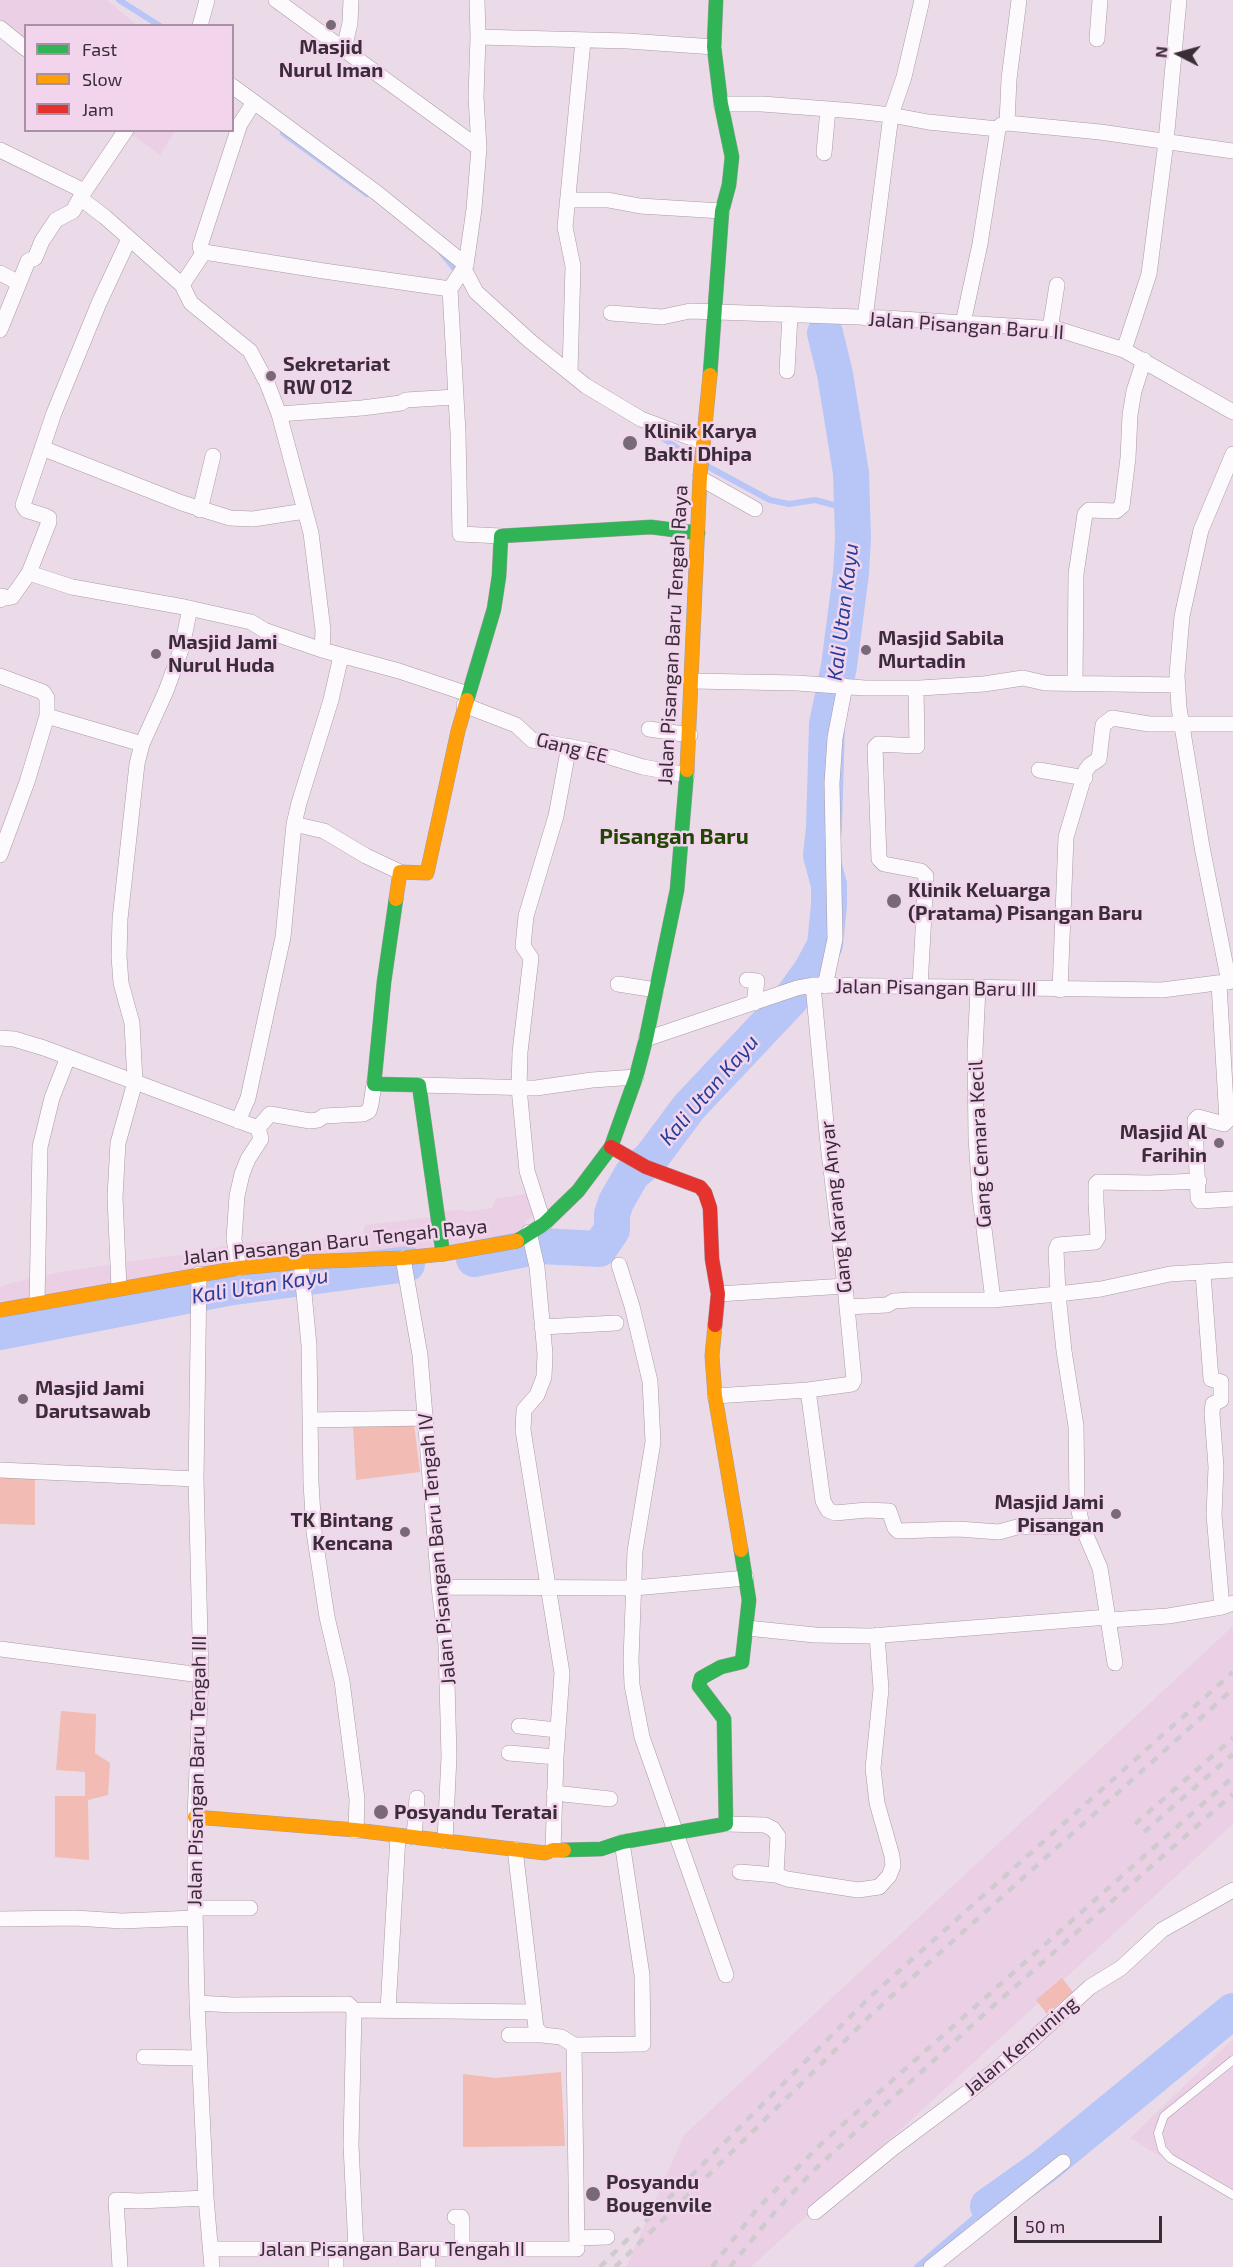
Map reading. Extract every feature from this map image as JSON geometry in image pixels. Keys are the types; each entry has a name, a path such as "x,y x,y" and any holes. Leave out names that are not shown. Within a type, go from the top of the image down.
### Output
{"street":[{"path":"201,24 207,0"},
{"path":"276,0 479,148"},
{"path":"344,50 350,23 351,0"},
{"path":"477,0 476,97 479,148 474,209 459,275 455,397 460,534 501,536 651,527 698,533"},
{"name":"Jalan Pisangan Baru Tengah Raya","path":"532,1242 544,1224 578,1191 610,1147 636,1077 646,1039 677,890 690,735 702,448 716,313 722,211 729,185 732,157 721,104 714,47 716,0"},
{"path":"865,318 891,115 904,77 922,0"},
{"path":"963,323 1003,126 1019,0"},
{"path":"1097,39 1100,0"},
{"path":"1124,350 1149,274 1166,142 1179,0"},
{"path":"0,28 24,47"},
{"path":"478,37 628,41 714,47"},
{"path":"570,373 573,266 565,227 583,41"},
{"path":"234,88 253,105 378,194 476,292 530,341 570,373 599,394 641,419 702,448"},
{"path":"721,104 762,104 891,115 928,122 1100,132 1233,151"},
{"path":"204,252 200,246 240,124 253,105"},
{"path":"824,153 828,109"},
{"path":"0,330 28,261 35,258 56,220 73,211 125,132"},
{"path":"0,150 82,195 182,285 191,303 250,351 267,383 279,414 311,533 323,630 322,650"},
{"path":"568,200 608,200 640,206 722,211"},
{"path":"1,597 12,597 29,573 49,522 49,518 26,510 23,505 65,385 129,239"},
{"path":"204,252 459,275"},
{"path":"182,285 204,252"},
{"path":"0,273 19,283"},
{"path":"1050,328 1057,285"},
{"name":"Jalan Pisangan Baru II","path":"611,313 662,317 690,311 1050,328 1124,350 1233,412"},
{"path":"787,371 790,315"},
{"path":"1075,684 1076,574 1085,514 1089,510 1116,511 1122,506 1130,415 1134,391 1144,360"},
{"path":"279,414 363,408 401,403 406,400 455,397"},
{"path":"42,448 200,510 230,518 242,519 305,511"},
{"path":"1233,454 1201,530 1182,616 1177,675 1182,725 1227,983 1227,1120 1224,1124 1198,1118 1195,1120 1198,1198 1200,1201 1233,1199"},
{"path":"200,510 213,456"},
{"path":"700,477 756,509"},
{"path":"294,824 324,831 366,856 400,872 425,875 427,873 466,699 480,661 494,609 499,576 501,536"},
{"name":"Gang EE","path":"29,573 72,587 190,608 251,622 264,630 322,650 412,675 516,725 532,740 569,746 643,767 687,775"},
{"path":"120,1288 115,1197 118,1143 135,1082 132,1023 121,983 119,956 121,908 137,764 142,744 182,646 190,608"},
{"path":"238,1122 248,1098 283,937 294,824 313,753 331,700 341,656"},
{"path":"0,676 43,692 47,698 47,716 27,782 0,855"},
{"path":"692,681 916,688 984,684 1023,678 1044,683 1178,685"},
{"name":"Gang Karang Anyar","path":"808,1390 852,1384 854,1380 810,986 835,939 832,793 839,686"},
{"path":"916,688 917,746 878,744 875,747 879,859 884,864 921,871 926,876 920,987"},
{"path":"47,716 142,744"},
{"path":"1060,990 1066,837 1087,767 1099,759 1101,729 1113,718 1149,724 1233,724"},
{"path":"649,729 690,735"},
{"path":"544,1224 528,1171 519,1088 520,1052 531,958 523,946 526,916 556,816 569,746"},
{"path":"1039,770 1085,778"},
{"path":"258,1128 268,1114 273,1113 310,1121 324,1116 363,1114 369,1111 400,872"},
{"path":"747,980 757,981 754,1003"},
{"name":"Jalan Pisangan Baru III","path":"646,1039 810,986 1162,990 1227,983"},
{"path":"618,984 656,990"},
{"name":"Gang Cemara Kecil","path":"978,988 975,1052 976,1138 980,1197 993,1300"},
{"path":"0,1038 14,1039 68,1057 258,1128"},
{"path":"37,1303 40,1147 52,1098 68,1057"},
{"path":"374,1084 536,1088 592,1080 636,1077"},
{"path":"419,1085 442,1254"},
{"path":"239,1268 234,1239 237,1196 245,1167 261,1139 258,1128"},
{"path":"610,1147 644,1165 700,1187 705,1193 710,1208 712,1259 718,1294 712,1348 715,1396 749,1600 742,1662 721,1667 701,1678 699,1686 724,1719 726,1824"},
{"path":"1115,1663 1100,1568 1082,1526 1077,1501 1076,1426 1064,1351 1056,1250 1058,1245 1095,1242 1098,1237 1096,1184 1098,1182 1199,1181"},
{"name":"Jalan Pasangan Baru Tengah Raya","path":"0,1310 239,1268 302,1271 404,1263 519,1241 532,1242"},
{"path":"532,1242 545,1354 544,1377 537,1395 524,1410 523,1430 562,1673 554,1793 554,1850"},
{"name":"Jalan Pisangan Baru Tengah IV","path":"404,1263 420,1355 446,1645 449,1755 445,1841"},
{"path":"619,1265 632,1306 650,1381 653,1432 635,1551 632,1685 642,1737 726,1975"},
{"path":"847,1307 887,1305 894,1301 993,1300 1058,1294 1170,1274 1233,1270"},
{"path":"302,1271 309,1345 314,1532 327,1617 342,1681 357,1799 356,1831"},
{"path":"747,1628 815,1635 878,1635 1168,1616 1227,1605 1214,1515 1216,1467 1212,1413 1213,1404 1221,1400 1221,1382 1211,1379 1203,1273"},
{"name":"Jalan Pisangan Baru Tengah III","path":"199,1274 196,1479 201,1675 195,1817 196,2003 206,2198 212,2267"},
{"path":"718,1294 845,1286"},
{"path":"542,1327 616,1323"},
{"path":"715,1396 808,1390 823,1501 828,1510 835,1512 889,1511 898,1531 958,1529 999,1532 1017,1527 1082,1526"},
{"path":"310,1420 426,1418"},
{"path":"0,1470 196,1479"},
{"path":"439,1587 634,1588 746,1578"},
{"path":"740,1872 776,1875 836,1888 868,1890 879,1887 889,1876 893,1866 892,1856 877,1803 873,1768 881,1689 878,1635"},
{"path":"0,1649 201,1675"},
{"path":"519,1726 557,1730"},
{"path":"509,1753 556,1758"},
{"path":"554,1793 610,1799"},
{"path":"414,1837 417,1798"},
{"path":"195,1817 356,1831 545,1853 554,1850 601,1849 622,1842 726,1824 765,1825 777,1832 778,1836 776,1875"},
{"path":"388,2010 398,1836"},
{"path":"509,2034 561,2037 574,2045 643,2044 642,1976 622,1842"},
{"path":"515,1849 536,2028 542,2035"},
{"name":"Jalan Kemuning","path":"815,2212 893,2148 972,2089 1090,1987 1121,1968 1162,1930 1233,1890"},
{"path":"0,1919 75,1918 122,1921 250,1908"},
{"path":"196,2003 348,2004 354,2010 534,2012"},
{"path":"354,2010 351,2145 356,2249"},
{"path":"574,2045 577,2238 607,2237"},
{"path":"144,2057 199,2058"},
{"path":"931,2267 1063,2162"},
{"path":"120,2267 116,2200 206,2198"},
{"path":"455,2217 462,2219 462,2249"},
{"name":"Jalan Pisangan Baru Tengah II","path":"210,2249 574,2250 578,2247 577,2238"},
{"path":"336,2249 336,2267"},
{"path":"428,2249 428,2267"}],"lane":[{"path":"1233,2060 1164,2116 1158,2133 1162,2148 1170,2158 1233,2195"}],"shaded area":[{"path":"0,0 107,0 136,24 24,24 24,46 0,26"},
{"path":"128,132 174,132 160,155"},
{"path":"531,1193 535,1215 525,1222 528,1250 227,1288 0,1332 0,1287 11,1283 61,1272 201,1253 205,1250 238,1243 362,1236 365,1225 434,1217 444,1211 462,1210 466,1212 492,1208 495,1199"},
{"path":"414,1424 420,1472 356,1480 353,1426"},
{"path":"0,1473 35,1474 35,1525 0,1524"},
{"path":"1233,1626 1233,1824 751,2267 626,2267 684,2135"},
{"path":"61,1711 96,1714 95,1753 110,1763 108,1795 88,1800 89,1860 55,1857 55,1796 85,1796 85,1772 56,1770"},
{"path":"1062,1978 1073,1992 1047,2014 1036,2000"},
{"path":"1233,2039 1233,2200 1130,2138"},
{"path":"561,2072 565,2146 463,2147 463,2074 496,2078"}],"waterway":[{"path":"119,0 157,24"},
{"path":"283,133 367,194"},
{"path":"441,252 459,274"},
{"name":"Kali Utan Kayu","path":"474,1259 540,1246 599,1249 612,1230 612,1214 616,1202 632,1174 651,1158 689,1107 790,1000 811,971 825,945 829,885 821,855 827,724 839,666 851,573 853,538 851,473 835,374 825,333"},
{"path":"644,426 696,460"},
{"path":"705,465 770,500 789,504 815,500 852,510"},
{"name":"Kali Utan Kayu","path":"0,1332 227,1288 407,1264"},
{"path":"988,2206 1043,2167 1233,2011"},
{"path":"917,2267 988,2206"}],"railway":[{"path":"600,2267 871,1996 1233,1672"},
{"path":"615,2267 875,2011 1233,1689"},
{"path":"1135,1824 1233,1738"},
{"path":"1144,1832 1233,1754"},
{"path":"712,2267 757,2209 821,2144 1233,1777"},
{"path":"730,2267 773,2214 813,2171 992,2007 1233,1794"}],"traffic: fast":[{"path":"710,375 722,211 729,185 732,157 721,104 714,47 716,0"},
{"path":"467,700 494,609 499,576 501,536 651,527 698,533"},
{"path":"517,1241 544,1224 578,1191 611,1147 636,1077 646,1039 677,890 687,770"},
{"path":"396,899 384,982 374,1084 419,1085 443,1254"},
{"path":"564,1850 601,1849 622,1842 726,1824 724,1719 699,1686 701,1678 721,1667 742,1662 749,1600 741,1550"}],"traffic: slow":[{"path":"687,770 700,476 710,375"},
{"path":"396,899 400,872 427,873 467,700"},
{"path":"0,1310 239,1268 301,1262 403,1258 443,1254 517,1241"},
{"path":"715,1325 712,1356 715,1396 741,1550"},
{"path":"195,1817 355,1830 545,1853 564,1850"}],"traffic: jam":[{"path":"611,1147 646,1167 700,1187 705,1193 710,1208 712,1259 718,1294 715,1325"}],"place":[{"name":"Masjid Nurul Iman","path":"331,25"},
{"name":"Sekretariat RW 012","path":"271,376"},
{"name":"Klinik Karya Bakti Dhipa","path":"630,443"},
{"name":"Masjid Sabila Murtadin","path":"866,650"},
{"name":"Masjid Jami Nurul Huda","path":"156,654"},
{"name":"Klinik Keluarga (Pratama) Pisangan Baru","path":"894,901"},
{"name":"Masjid Al Farihin","path":"1219,1143"},
{"name":"Masjid Jami Darutsawab","path":"23,1399"},
{"name":"Masjid Jami Pisangan","path":"1116,1514"},
{"name":"TK Bintang Kencana","path":"405,1532"},
{"name":"Posyandu Teratai","path":"381,1812"},
{"name":"Posyandu Bougenvile","path":"593,2194"}],"district":[{"name":"Pisangan Baru","path":"674,837"}]}
